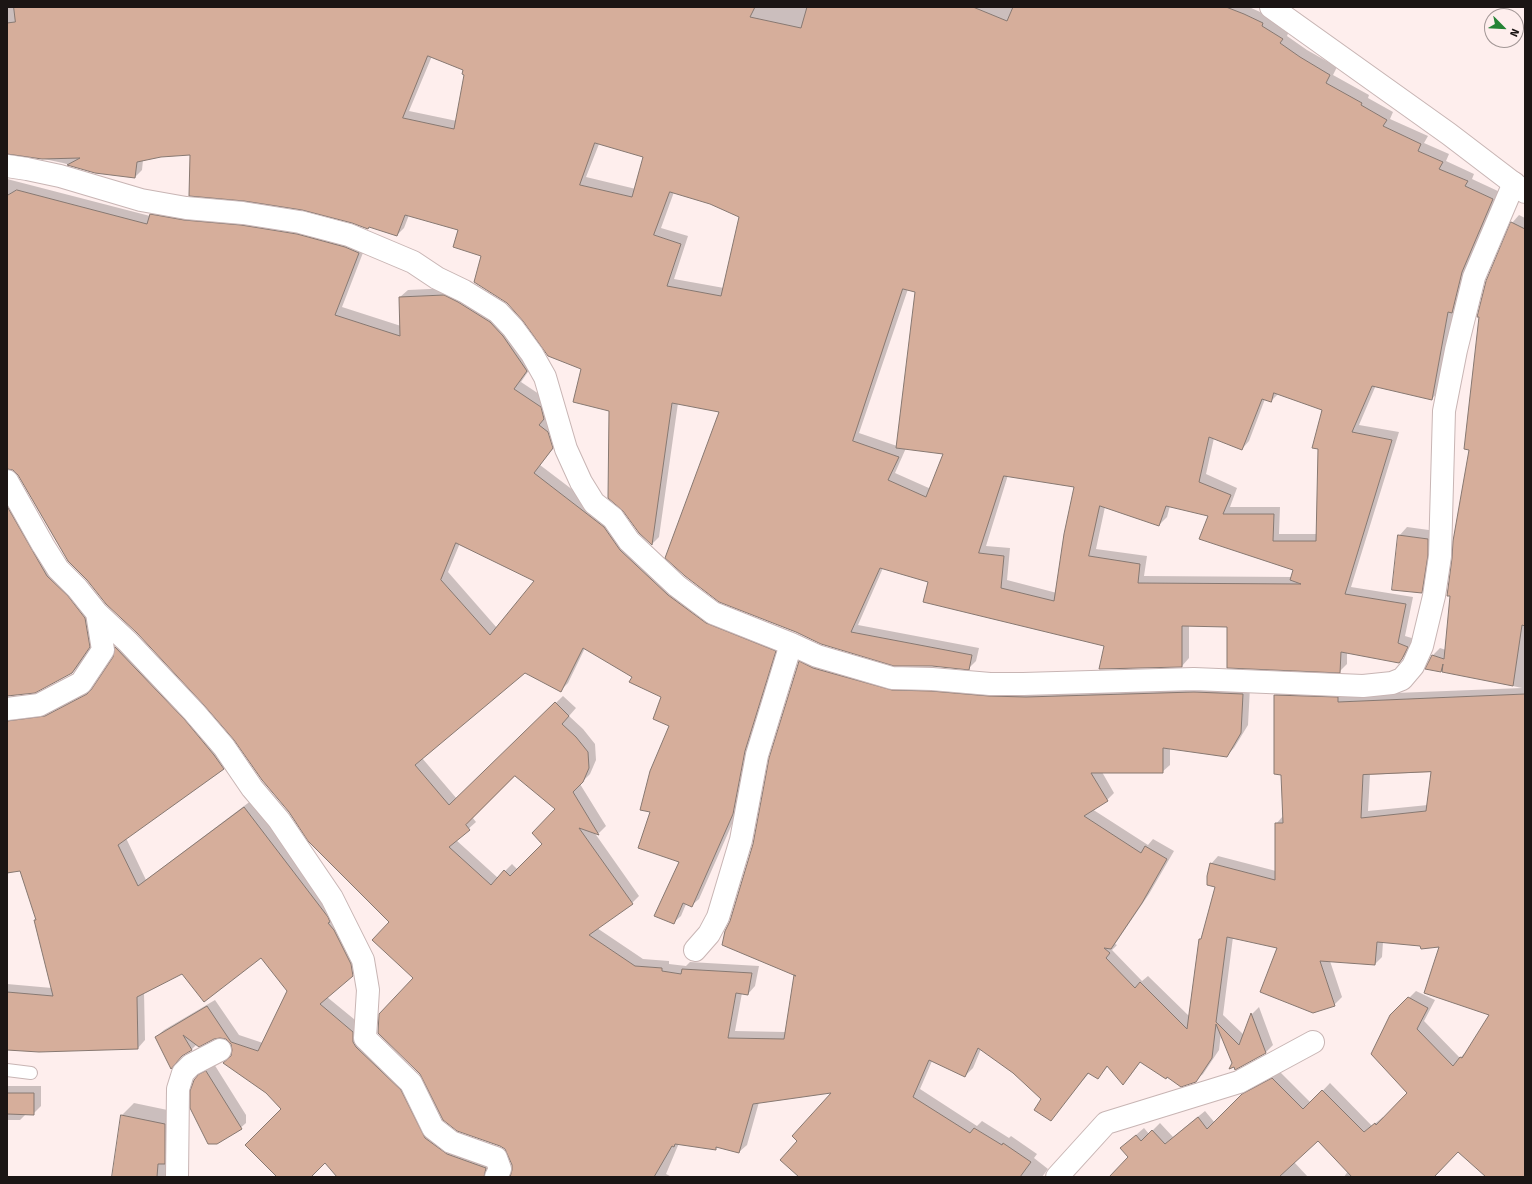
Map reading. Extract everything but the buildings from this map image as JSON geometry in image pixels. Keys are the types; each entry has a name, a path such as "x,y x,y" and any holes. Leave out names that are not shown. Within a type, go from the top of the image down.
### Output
{"street":[{"path":"7,166 60,176 141,200 186,208 243,213 300,222 349,235 413,262 437,278 464,291 498,312 513,328 532,354 546,376 566,449 581,482 594,503 613,518 629,542 677,586 712,613 792,644 817,656 892,678 932,679 990,684 1194,679 1363,686 1392,683 1402,679 1413,666 1422,646 1434,596 1440,556 1444,411 1456,350 1474,277 1519,187 1442,129 1271,7"},
{"path":"7,481 42,545 58,569 77,588 97,613 128,642 194,712 224,747 252,788 279,820 332,898 363,960 368,990 365,1038 411,1083 433,1128 451,1142 496,1158 500,1169 496,1177"},
{"path":"7,709 39,705 81,683 103,650 97,613"},
{"path":"696,950 709,934 718,917 742,840 757,755 792,644"},
{"path":"1057,1177 1106,1123 1240,1082 1313,1042"},
{"path":"177,1177 178,1089 183,1073 191,1064 220,1050"}],"lane":[{"path":"7,1070 31,1073"}]}
